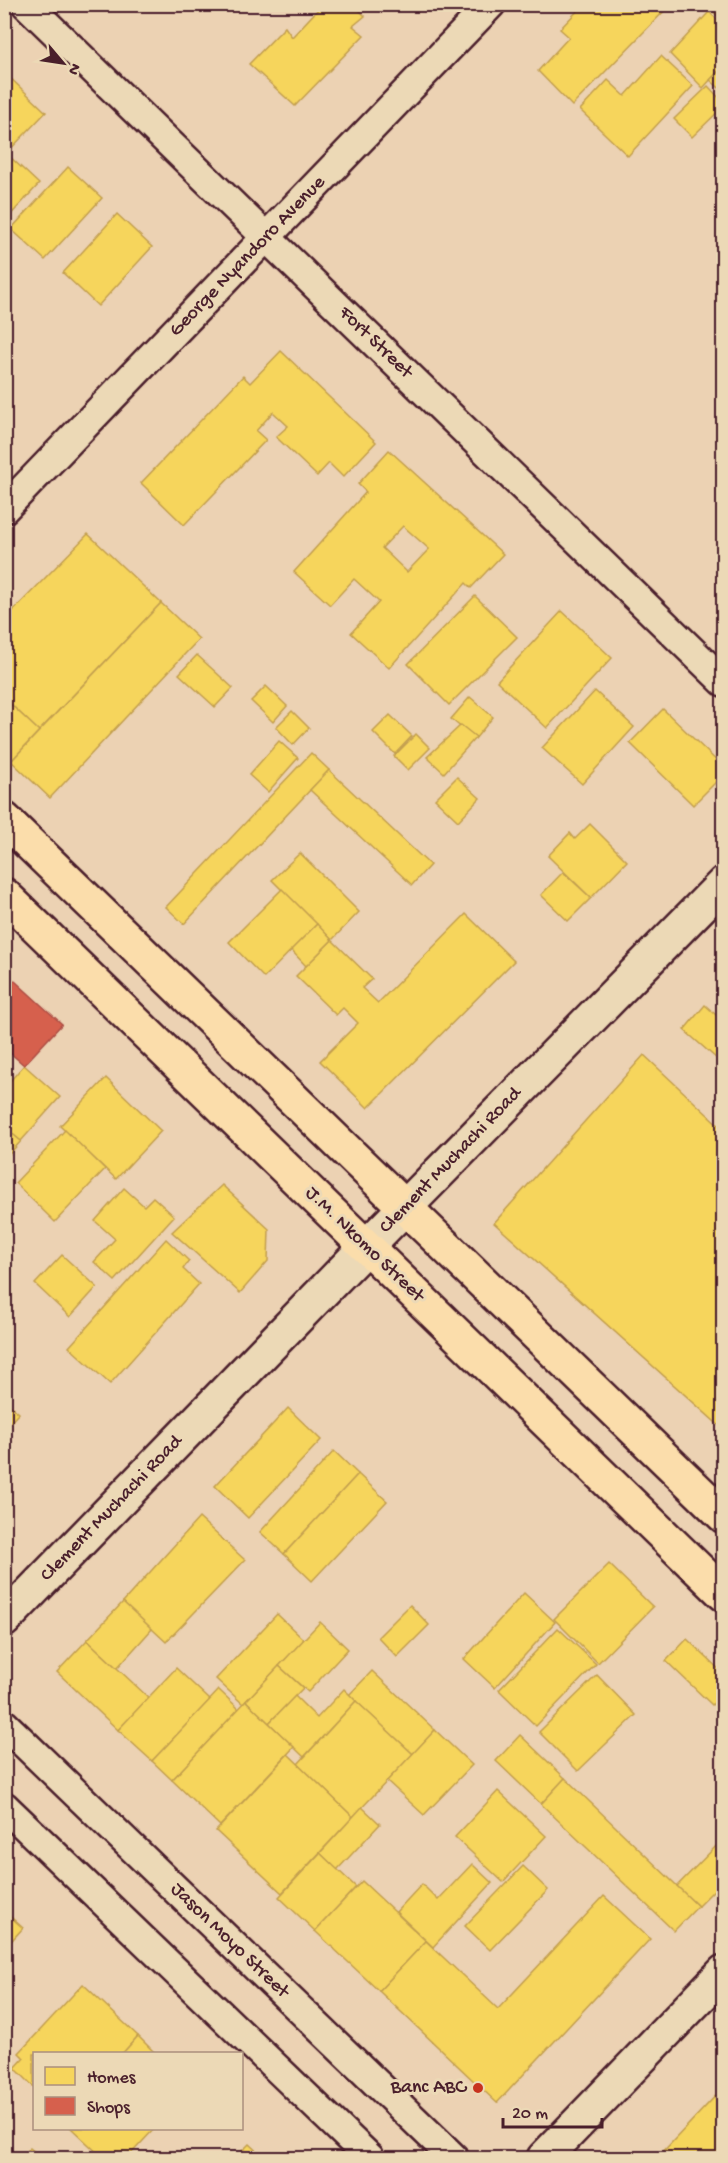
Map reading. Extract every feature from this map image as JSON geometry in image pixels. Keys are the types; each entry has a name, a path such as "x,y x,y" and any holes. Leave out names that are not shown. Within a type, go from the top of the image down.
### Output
{"highway":[{"path":"4,819 723,1516"},
{"name":"J.M. Nkomo Street","path":"4,895 723,1594"}],"main road":[{"name":"Clement Muchachi Road","path":"4,1620 723,883"},
{"path":"544,2158 723,1972"}],"street":[{"name":"Fort Street","path":"26,4 723,682"},
{"name":"George Nyandoro Avenue","path":"4,509 491,4"},
{"name":"Jason Moyo Street","path":"4,1724 454,2158"},
{"path":"4,1806 370,2158"}],"building: Homes":[{"path":"323,4 353,4 365,16 353,26 364,35 295,106 249,64 285,27 292,37"},
{"path":"584,4 671,4 572,106 538,71 569,37 560,29"},
{"path":"705,4 724,4 724,22"},
{"path":"709,12 724,26 724,65 703,88 670,54"},
{"path":"661,56 693,86 628,156 580,110 608,80 625,96"},
{"path":"724,66 724,92 710,80"},
{"path":"4,72 46,112 4,156"},
{"path":"708,86 724,103 724,106 692,137 674,119"},
{"path":"8,155 39,184 4,222 4,159"},
{"path":"68,167 102,198 45,260 11,229"},
{"path":"117,214 152,247 98,306 63,273"},
{"path":"281,351 376,442 343,477 329,463 317,476 276,437 288,426 273,412 256,431 266,440 184,525 141,483 243,376 250,383"},
{"path":"389,450 503,554 471,588 466,583 389,668 351,633 379,602 354,579 330,605 294,572 366,492 358,484","holes":["403,526 429,549 407,572 382,548"]},
{"path":"88,534 161,603 39,731 4,698 4,620"},
{"path":"475,596 517,637 449,705 408,664"},
{"path":"161,603 199,639 50,798 11,761"},
{"path":"562,611 612,658 547,728 497,681"},
{"path":"197,655 233,688 215,707 179,674"},
{"path":"266,686 287,706 273,722 251,701"},
{"path":"595,691 634,727 582,784 542,748"},
{"path":"470,697 493,717 475,739 451,719"},
{"path":"4,698 39,731 11,761 4,755"},
{"path":"663,709 724,768 724,774 693,805 630,743"},
{"path":"292,711 309,728 293,745 276,727"},
{"path":"390,715 412,736 395,754 373,732"},
{"path":"461,725 476,737 444,773 427,757"},
{"path":"416,734 430,748 408,770 394,756"},
{"path":"279,741 298,758 268,792 249,775"},
{"path":"311,753 329,770 184,924 166,907"},
{"path":"329,770 430,865 412,885 310,790"},
{"path":"457,777 480,798 458,821 435,799"},
{"path":"590,824 627,861 591,898 548,856 570,833 575,839"},
{"path":"300,853 359,912 332,940 272,880"},
{"path":"563,872 591,898 568,921 541,895"},
{"path":"282,889 317,924 264,978 229,942"},
{"path":"466,914 514,961 368,1108 320,1061 358,1023 343,1008 336,1015 296,976 332,940 372,979 362,988 378,1003"},
{"path":"317,924 332,940 306,966 291,950"},
{"path":"705,1005 724,1022 724,1065 684,1030"},
{"path":"644,1055 724,1130 724,1430 494,1223"},
{"path":"24,1065 60,1097 21,1141 4,1127 4,1088"},
{"path":"106,1078 161,1131 116,1179 60,1126"},
{"path":"4,1127 21,1141 4,1160"},
{"path":"65,1130 105,1169 55,1222 15,1183"},
{"path":"222,1185 269,1229 268,1261 240,1293 172,1232"},
{"path":"124,1188 144,1206 153,1197 174,1216 115,1281 94,1262 115,1239 95,1221"},
{"path":"166,1239 189,1261 183,1269 199,1284 110,1384 69,1347"},
{"path":"62,1255 97,1287 70,1317 35,1284"},
{"path":"4,1400 19,1413 4,1429"},
{"path":"288,1408 321,1440 248,1518 215,1486"},
{"path":"334,1451 358,1474 284,1554 260,1532"},
{"path":"358,1474 387,1501 312,1581 284,1554"},
{"path":"199,1518 245,1560 166,1642 123,1602"},
{"path":"609,1564 653,1607 598,1663 554,1619"},
{"path":"524,1593 555,1622 495,1688 464,1659"},
{"path":"123,1602 152,1629 117,1668 87,1640"},
{"path":"410,1605 429,1625 397,1657 378,1637"},
{"path":"277,1614 304,1640 243,1704 216,1679"},
{"path":"320,1622 348,1649 308,1692 279,1666"},
{"path":"558,1628 596,1664 536,1726 499,1690"},
{"path":"687,1639 724,1674 724,1693 712,1705 666,1661"},
{"path":"87,1640 149,1698 118,1730 57,1672"},
{"path":"279,1666 303,1688 269,1723 246,1701"},
{"path":"176,1668 210,1700 152,1761 118,1730"},
{"path":"372,1671 435,1730 413,1754 349,1695"},
{"path":"597,1675 636,1715 578,1771 539,1732"},
{"path":"344,1689 356,1701 304,1757 269,1723 295,1696 317,1718"},
{"path":"219,1690 239,1709 172,1780 152,1761"},
{"path":"246,1701 294,1747 220,1826 172,1780"},
{"path":"356,1701 413,1754 353,1817 298,1764"},
{"path":"435,1730 472,1765 424,1815 387,1781"},
{"path":"520,1735 565,1778 541,1804 496,1761"},
{"path":"288,1754 353,1817 282,1893 216,1831"},
{"path":"565,1778 698,1906 674,1931 541,1804"},
{"path":"498,1791 546,1836 503,1882 455,1837"},
{"path":"362,1807 380,1824 337,1870 320,1853"},
{"path":"724,1838 724,1880 698,1906 677,1886"},
{"path":"320,1853 356,1887 315,1931 279,1897"},
{"path":"472,1864 492,1883 433,1947 396,1912 422,1884 438,1900"},
{"path":"523,1866 548,1890 490,1950 465,1926"},
{"path":"362,1881 426,1941 379,1991 315,1931"},
{"path":"604,1896 650,1939 497,2103 379,1991 426,1941 498,2009"},
{"path":"4,1911 23,1928 4,1949"},
{"path":"83,1984 138,2036 124,2052 33,2052 33,2086 15,2068 24,2058 19,2053"},
{"path":"138,2036 154,2052 124,2052"},
{"path":"724,2087 724,2158 657,2158"},
{"path":"73,2130 153,2130 127,2158 103,2158"},
{"path":"249,2144 264,2158 235,2158"},
{"path":"30,2148 42,2158 20,2158"}],"building: Shops":[{"path":"4,971 62,1024 24,1065 9,1052 4,1057"}],"place":[{"name":"Banc ABC","path":"478,2088"}]}
